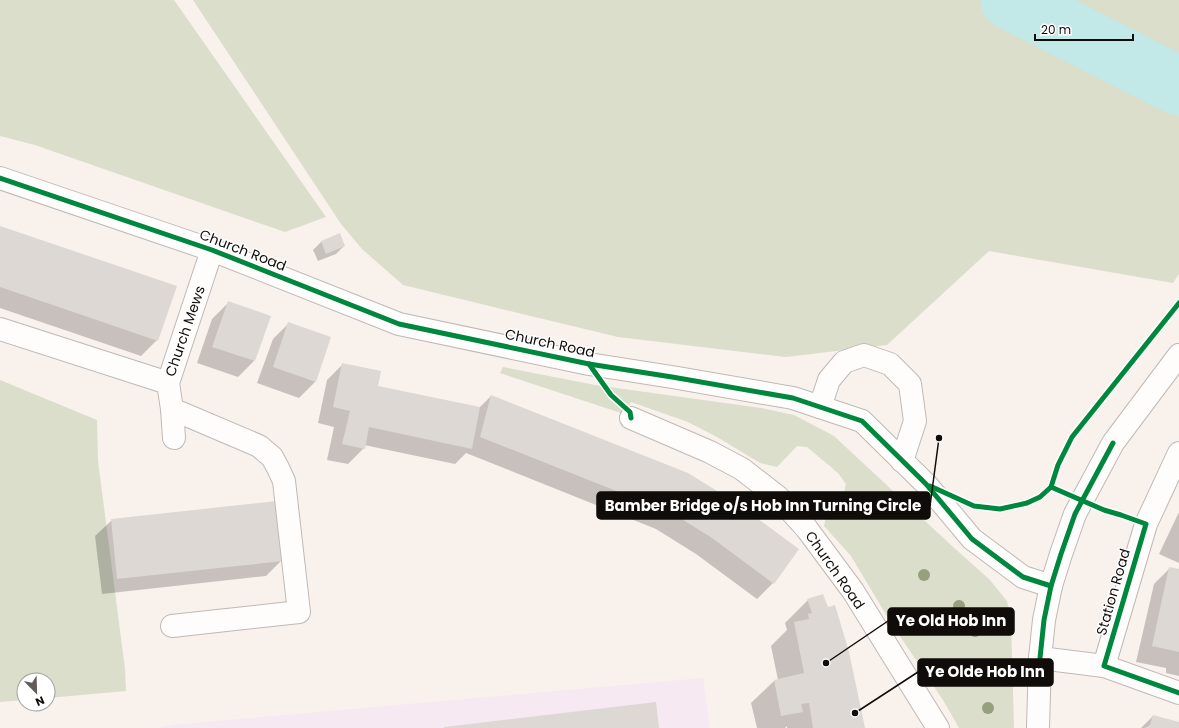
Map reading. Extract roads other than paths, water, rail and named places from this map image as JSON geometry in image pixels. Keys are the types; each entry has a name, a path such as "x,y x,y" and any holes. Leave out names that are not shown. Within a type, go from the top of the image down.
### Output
{"street":[{"name":"Church Road","path":"0,178 212,250 399,324 589,364 793,398 862,421 926,484 972,539 1023,577 1052,586"},
{"name":"Church Mews","path":"174,438 168,383 212,250"},
{"path":"0,329 168,383"},
{"path":"820,407 829,380 844,362 864,355 890,364 910,384 915,421 902,461"},
{"path":"1038,728 1040,658 1044,620 1061,554 1075,514 1110,449 1179,355"},
{"path":"172,409 259,446 272,457 284,481 299,612 172,626"},
{"name":"Church Road","path":"631,418 710,452 742,469 778,497 807,529 853,591 938,728"},
{"name":"Station Road","path":"1104,666 1146,524 1179,453"},
{"path":"1040,658 1104,666 1179,693"}],"waterway":[{"path":"1010,0 1179,86"}],"place":[{"name":"Bamber Bridge o/s Hob Inn Turning Circle","path":"939,438"},
{"name":"Ye Old Hob Inn","path":"826,663"},
{"name":"Ye Olde Hob Inn","path":"855,713"}]}
